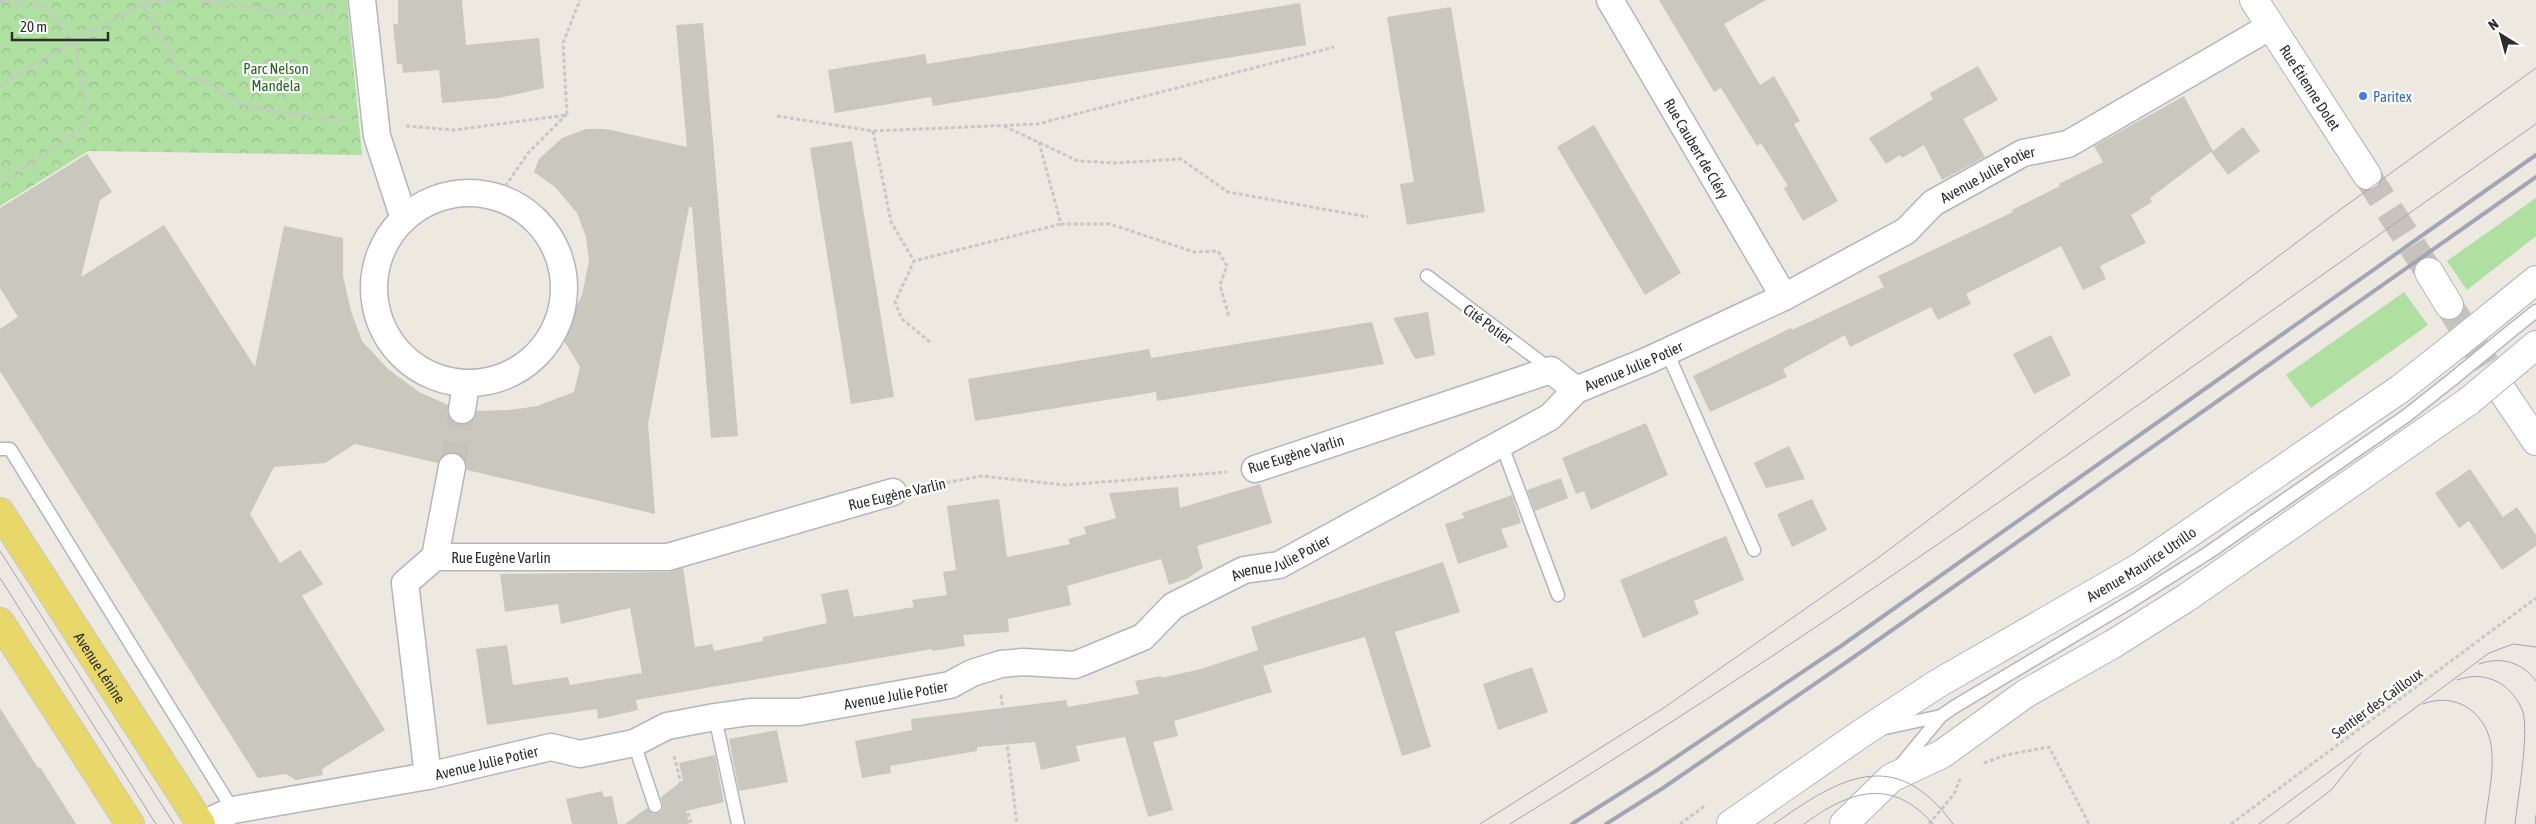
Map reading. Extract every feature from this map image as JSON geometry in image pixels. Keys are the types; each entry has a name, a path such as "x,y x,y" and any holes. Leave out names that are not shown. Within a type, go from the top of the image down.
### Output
{"main road":[{"name":"Avenue Lénine","path":"0,512 202,824"},
{"path":"0,622 130,824"}],"street":[{"name":"Rue Caubert de Cléry","path":"1610,0 1784,297"},
{"name":"Rue Étienne Dolet","path":"2254,0 2367,175"},
{"path":"362,3 377,136 404,219"},
{"name":"Avenue Julie Potier","path":"202,824 233,810 428,776 551,747 580,754 634,743 667,726 715,717 750,712 799,712 950,685 972,673 1001,664 1023,662 1075,665 1143,636 1172,606 1244,570 1279,565 1550,416 1576,390 1667,352 1784,297 1906,231 1933,203 2023,153 2068,144 2271,26"},
{"path":"473,193 498,197 525,210 547,232 561,258 565,288 560,318 546,345 524,366 496,380 466,384 435,377 407,361 387,337 375,306 375,275 385,244 404,219 424,204 448,195 473,193"},
{"path":"2429,272 2449,304"},
{"name":"Avenue Maurice Utrillo","path":"1731,824 1862,733 1937,684 2140,567 2400,389 2448,367 2499,325 2536,280"},
{"path":"1844,824 1867,812 1891,778 1942,754 2019,698 2186,598 2469,401 2527,353"},
{"path":"1550,370 1576,390"},
{"name":"Rue Eugène Varlin","path":"1254,470 1550,370"},
{"path":"462,410 466,384"},
{"path":"2503,392 2536,441"},
{"path":"434,557 452,467"},
{"name":"Rue Eugène Varlin","path":"428,776 405,583 434,557 668,557 893,492"}],"lane":[{"name":"Cité Potier","path":"1426,276 1550,370"},
{"path":"2499,325 2536,311"},
{"path":"1667,352 1754,550"},
{"path":"1862,733 1941,716 2208,553 2406,416 2448,367"},
{"path":"1501,443 1558,595"},
{"path":"0,449 10,449 233,810"},
{"path":"1891,778 1941,716"},
{"path":"715,717 738,824"},
{"path":"634,743 655,806"}],"path":[{"path":"0,86 74,41 148,1 176,0"},
{"path":"201,0 274,11 301,12 362,3"},
{"path":"0,1 46,7 74,41 87,113 82,129 0,184"},
{"path":"777,116 873,131 1038,124 1334,47"},
{"path":"498,197 528,153 567,115"},
{"path":"1003,125 1078,160 1115,164 1181,159 1228,192 1368,217"},
{"path":"873,131 891,222 914,261"},
{"path":"1038,142 1061,224"},
{"path":"914,261 1061,224 1110,224 1194,252 1218,251 1227,266 1220,285 1229,317"},
{"path":"914,261 895,302 902,319 930,342"},
{"name":"Rue Eugène Varlin","path":"893,492 982,476 1065,484 1254,470"},
{"name":"Sentier des Cailloux","path":"2231,824 2536,598"},
{"path":"1001,664 1000,689 1017,824"},
{"path":"667,726 692,824"},
{"path":"1980,764 2006,755 2050,747 2089,824"},
{"path":"1929,824 1954,794 1963,771"}],"green space":[{"name":"Parc Nelson Mandela","path":"0,0 347,0 362,155 88,151 0,206"},
{"path":"2536,198 2536,236 2467,290 2447,261"},
{"path":"2404,292 2428,325 2311,408 2286,375"}],"building":[{"path":"398,0 462,0 466,45 539,38 544,88 499,98 442,103 439,70 403,73 402,64 397,64 393,24 398,24"},
{"path":"1659,0 1766,0 1724,24 1760,85 1774,76 1800,121 1794,124 1838,201 1803,221 1784,188 1788,186 1761,143 1757,146 1721,88 1714,92"},
{"path":"1300,3 1306,45 933,106 931,97 835,113 828,70 925,54 927,64"},
{"path":"1451,7 1485,212 1407,225 1400,184 1414,182 1387,17"},
{"path":"703,23 738,436 711,438 692,207 689,207 648,424 655,514 467,470 466,462 461,455 454,452 447,453 438,463 355,444 325,463 274,467 250,514 280,563 300,550 323,584 302,596 385,730 322,769 323,775 296,780 286,774 258,778 0,371 0,329 18,317 0,288 0,208 87,154 112,192 100,200 81,277 164,225 255,367 284,226 343,238 343,276 351,311 362,341 388,369 419,392 448,405 448,416 459,425 467,424 473,420 477,411 510,410 537,406 574,392 580,367 558,331 572,315 582,295 589,261 586,237 577,213 555,187 534,172 539,159 562,138 586,129 606,129 687,147 676,25"},
{"path":"1978,66 1998,100 1963,119 1985,157 1942,180 1924,145 1902,158 1900,155 1886,164 1869,138 1933,99 1930,93"},
{"path":"2184,96 2213,151 2243,127 2260,151 2228,175 2211,152 2150,198 2152,202 2131,215 2146,243 2100,266 2106,279 2083,290 2061,246 1966,294 1971,304 1938,320 1931,307 1850,347 1845,335 1783,369 1787,377 1710,412 1693,376 1791,328 1792,330 1884,287 1878,276 2013,212 2012,210 2103,162 2094,146"},
{"path":"1594,125 1681,273 1645,295 1557,147"},
{"path":"852,141 894,397 851,404 810,148"},
{"path":"1428,312 1435,355 1415,359 1393,318"},
{"path":"1372,322 1384,364 1157,401 1156,392 975,421 968,379 1149,349 1151,358"},
{"path":"2051,335 2071,375 2034,394 2013,354"},
{"path":"1646,423 1668,475 1591,510 1584,491 1576,494 1562,458"},
{"path":"1789,446 1805,479 1766,488 1754,463"},
{"path":"2470,469 2503,517 2517,507 2536,535 2536,546 2502,570 2469,521 2459,528 2435,493"},
{"path":"1561,478 1568,498 1535,511 1527,490"},
{"path":"1260,484 1272,523 1197,546 1203,568 1188,578 1169,585 1161,559 1067,586 1071,605 1008,619 1009,632 963,635 965,646 932,651 932,649 636,700 638,710 598,719 597,709 487,725 476,649 507,645 513,685 568,677 570,685 642,673 630,608 561,624 558,604 505,612 500,574 668,572 683,568 695,647 712,644 714,651 763,641 763,637 827,623 821,594 848,589 854,617 914,607 912,600 947,595 943,572 956,570 947,506 999,499 1007,557 1070,544 1068,539 1086,534 1084,527 1116,518 1109,493 1178,487 1180,508"},
{"path":"1512,495 1521,523 1501,529 1508,547 1458,564 1445,524 1464,518 1462,513"},
{"path":"1812,499 1827,530 1792,547 1777,514"},
{"path":"1726,536 1744,580 1694,601 1699,614 1643,638 1620,580"},
{"path":"1443,562 1460,612 1395,632 1431,747 1402,756 1365,637 1263,666 1272,692 1174,721 1178,736 1153,742 1173,810 1148,817 1125,737 1076,746 1080,761 1041,770 1035,742 977,747 977,751 890,766 891,773 862,778 855,741 912,730 911,719 1066,700 1068,707 1139,694 1135,681 1161,676 1161,678 1201,669 1258,650 1260,656 1251,627"},
{"path":"1532,667 1548,712 1498,730 1483,684"},
{"path":"0,708 38,768 40,767 76,824 0,824"},
{"path":"777,730 788,782 739,791 729,739"},
{"path":"715,755 724,802 686,811 689,824 625,824 647,808 653,814 661,812 663,807 661,797 683,780 679,763"},
{"path":"602,791 604,797 612,796 618,824 572,824 566,799"}],"tunnel":[{"path":"2367,175 2429,272"},
{"path":"2449,305 2503,392"},
{"path":"452,467 462,410"}],"tram line":[{"path":"1480,824 1665,707 1878,558 2337,212 2536,68"},
{"path":"1510,824 1772,657 1900,570 2536,124"},
{"path":"0,551 174,824"},
{"path":"0,578 156,824"},
{"path":"2259,824 2489,653 2513,644 2536,647"},
{"path":"2479,664 2495,661 2510,662 2524,669 2536,681"},
{"path":"2457,680 2478,676 2493,680 2510,691 2523,712 2525,735 2515,824"},
{"path":"2423,704 2446,700 2463,705 2480,719 2487,732 2491,746 2492,761 2485,824"},
{"path":"2287,824 2331,790 2361,753"},
{"path":"1774,824 1821,793 1844,783 1866,777 1888,777 1910,784 1931,799 1953,824"},
{"path":"1804,824 1837,803 1870,794 1886,794 1901,799 1917,809 1933,824"},
{"path":"2535,824 2536,815"}],"railway":[{"path":"1572,824 1654,772 1841,646 2536,155"},
{"path":"1606,824 1663,788 1851,659 2536,177"}],"place":[{"name":"Paritex","path":"2363,96"}]}
